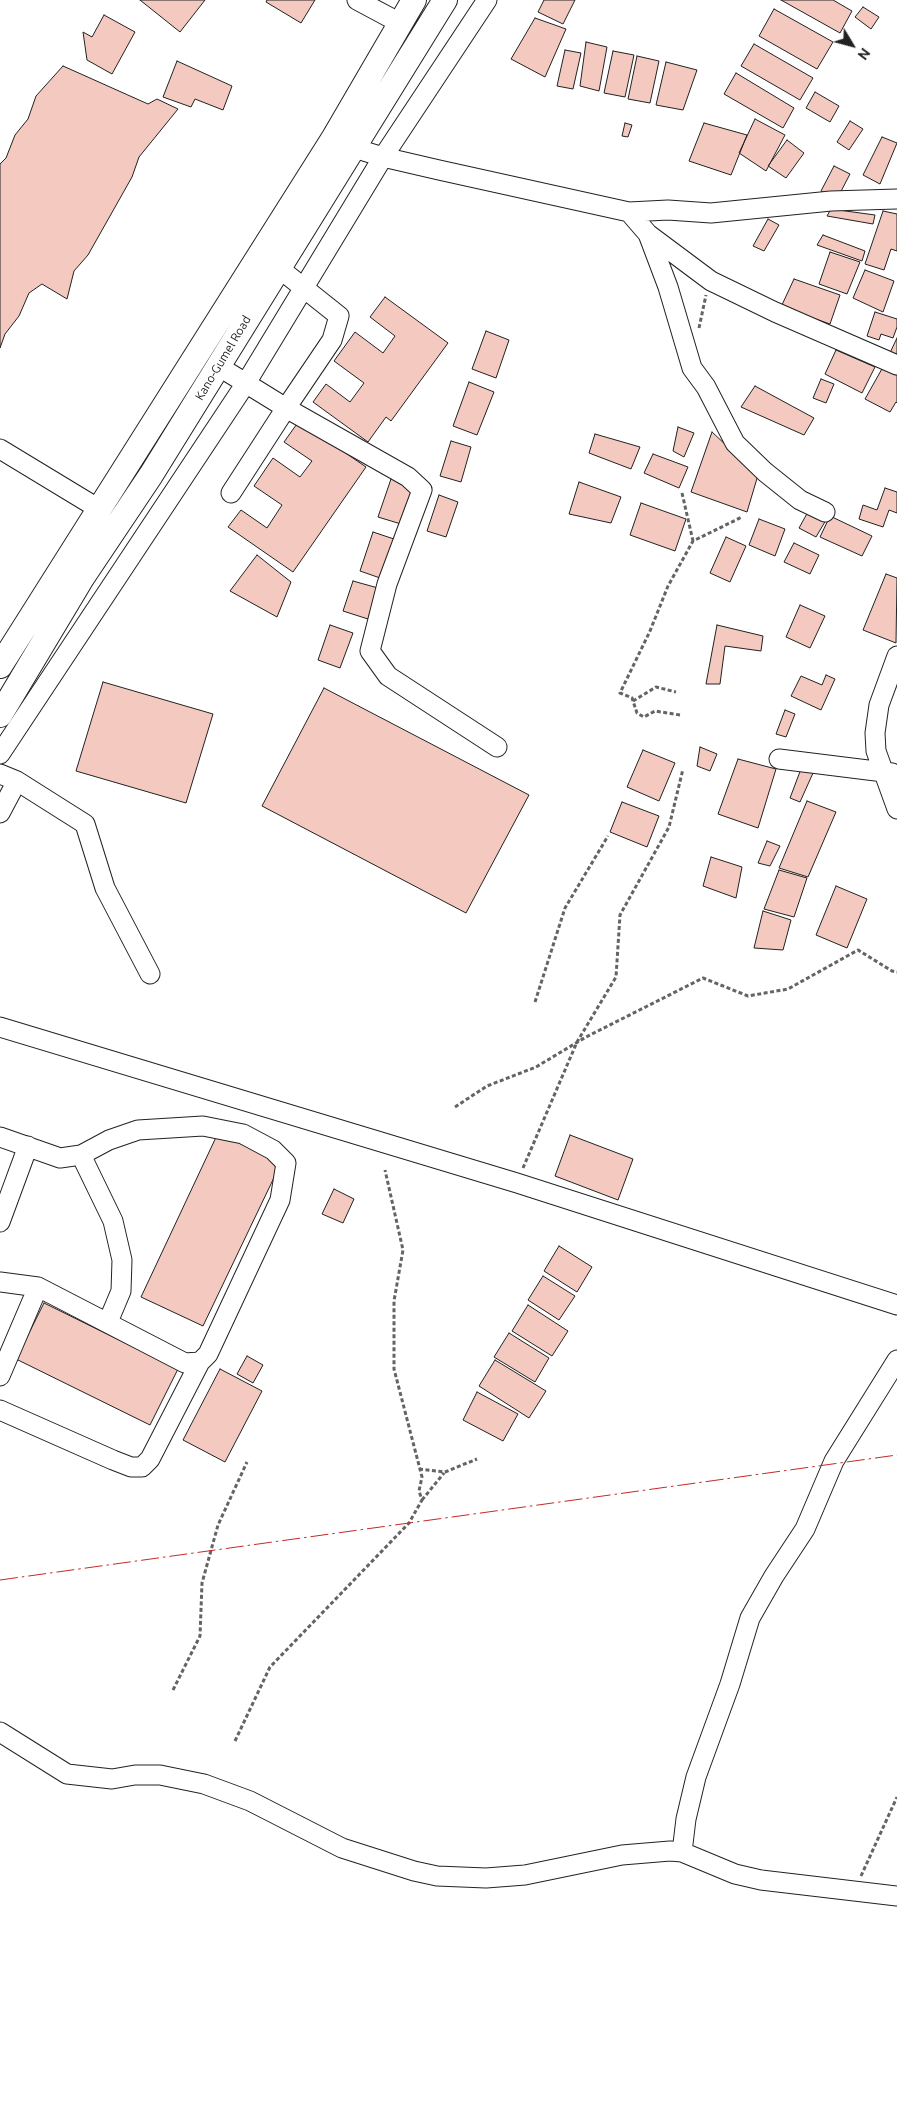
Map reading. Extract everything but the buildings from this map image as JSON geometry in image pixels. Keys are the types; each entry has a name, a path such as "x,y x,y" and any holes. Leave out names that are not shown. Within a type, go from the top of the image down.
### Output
{"main road":[{"name":"Kano-Gumel Road","path":"0,666 99,509 243,303 333,139 414,0"},
{"name":"Kano-Gumel Road","path":"0,715 82,578 151,475 218,366 243,303 280,269 445,0"}],"street":[{"path":"357,0 400,23"},
{"path":"0,754 246,383 383,157 487,0"},
{"path":"354,148 383,157 629,212 668,210 711,213 831,201 897,199"},
{"path":"629,212 648,234 711,281 775,312 897,365"},
{"path":"648,234 668,287 692,368 706,387 735,442 765,472 800,500 824,512"},
{"path":"231,493 332,340 339,316 280,269"},
{"path":"218,366 286,408 408,477 422,490 388,584 370,651 388,676 497,746"},
{"path":"0,450 99,509"},
{"path":"897,656 879,705 875,733 876,751 890,773 897,809"},
{"path":"779,759 890,773"},
{"path":"0,814 8,778 85,824 105,888 150,974"},
{"path":"0,1027 516,1182 897,1305"},
{"path":"0,1137 60,1158 81,1154 109,1140 138,1130 203,1126 243,1134 273,1150 286,1163 280,1200 208,1354 200,1362 150,1459 142,1467 131,1467 122,1464 0,1410"},
{"path":"0,1222 28,1146"},
{"path":"81,1154 112,1221 122,1260 121,1291 108,1322"},
{"path":"0,1282 38,1287 185,1363 200,1362"},
{"path":"0,1376 38,1287"},
{"path":"682,1852 686,1819 694,1784 730,1684 750,1618 774,1576 805,1529 834,1461 897,1360"},
{"path":"0,1732 67,1774 112,1779 135,1775 160,1776 204,1784 250,1801 342,1848 414,1871 437,1876 486,1878 525,1875 622,1855 658,1851 682,1852 735,1874 761,1880 897,1896"}],"path":[{"path":"698,335 703,302 711,281"},
{"path":"682,493 693,541"},
{"path":"680,715 655,710 644,717 637,713 632,698 620,692 650,631 668,586 693,541 742,517"},
{"path":"633,701 656,686 676,692"},
{"path":"516,1182 578,1042 616,977 620,916 669,826 683,768"},
{"path":"535,1002 564,908 608,836"},
{"path":"455,1107 487,1086 536,1067 578,1042 703,978 748,996 788,989 858,950 892,971 897,972"},
{"path":"385,1170 403,1250 394,1301 394,1369 422,1477 419,1491 422,1500"},
{"path":"235,1741 270,1667 409,1523 422,1500 445,1472 477,1459"},
{"path":"173,1690 200,1636 202,1583 218,1525 246,1462"},
{"path":"419,1469 445,1472"},
{"path":"855,1890 897,1797"}],"power":[{"path":"0,1580 897,1455"}]}
